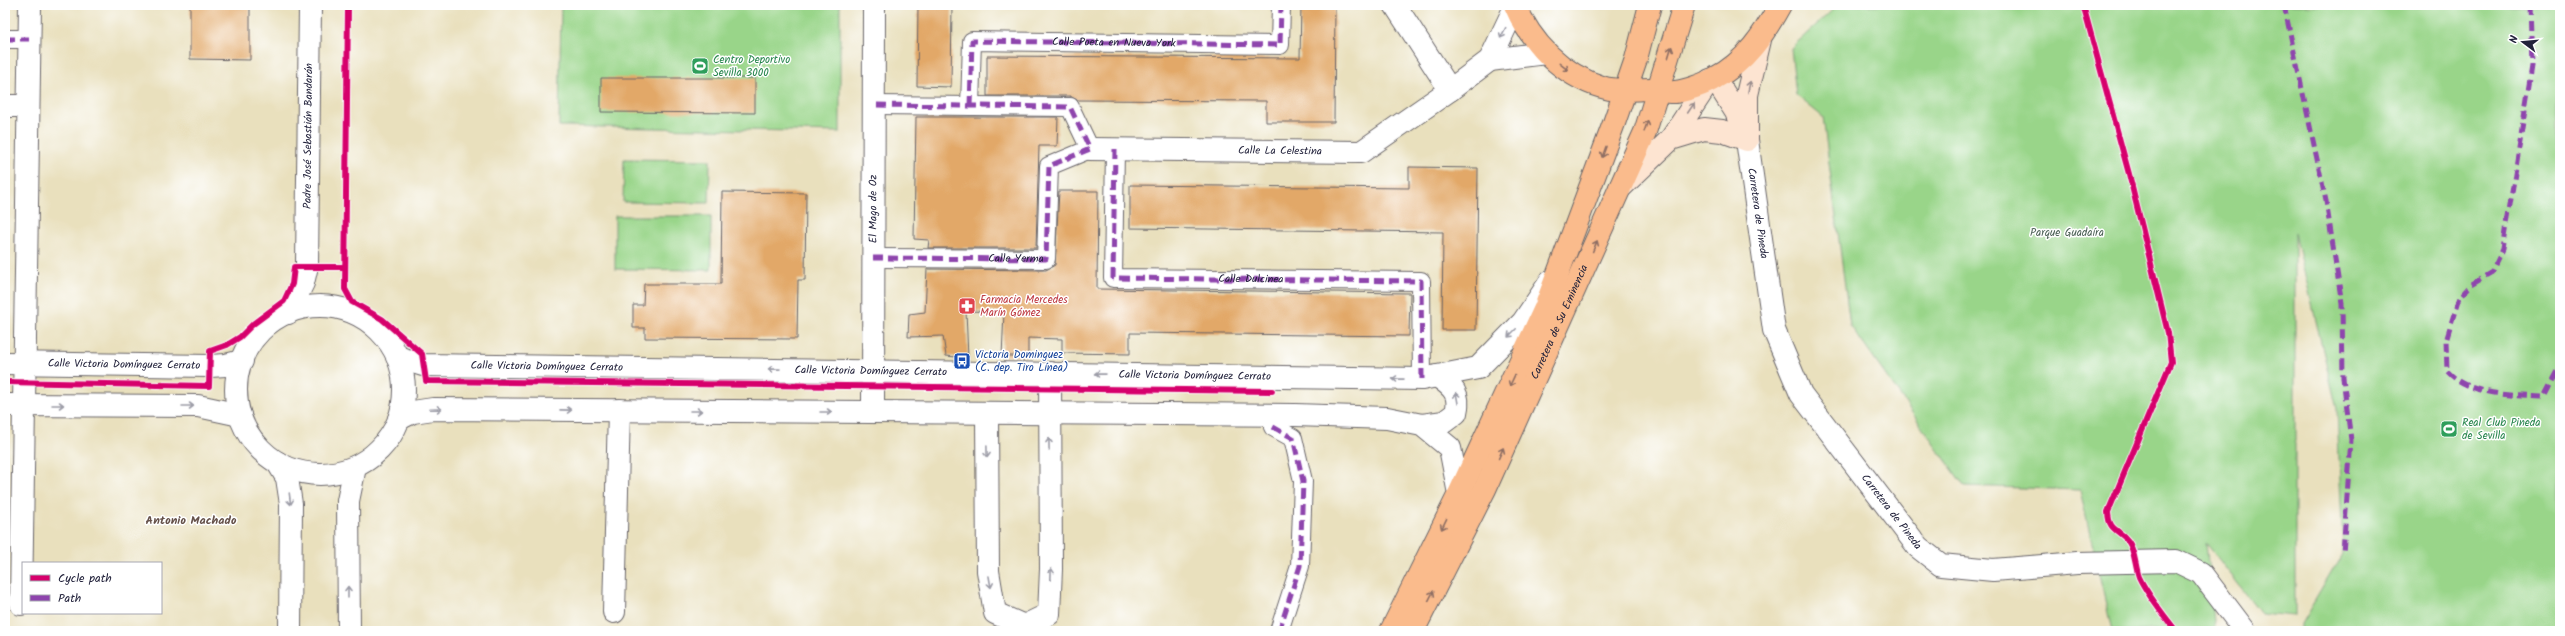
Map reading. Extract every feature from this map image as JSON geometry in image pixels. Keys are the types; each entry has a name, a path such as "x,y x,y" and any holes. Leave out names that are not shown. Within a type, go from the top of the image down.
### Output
{"main road":[{"name":"Carretera de Su Eminencia","path":"1391,631 1459,494 1542,315 1626,88 1650,5"},
{"name":"Carretera de Su Eminencia","path":"1414,631 1485,489 1645,132 1684,5"},
{"path":"1515,6 1524,25 1546,53 1572,74 1604,88 1658,89 1674,92 1712,79 1737,63 1760,40 1780,5"},
{"path":"1747,140 1747,95 1760,40"},
{"path":"1619,188 1671,139 1712,79"},
{"path":"1712,79 1736,112 1747,140"},
{"path":"1671,139 1704,128 1722,131 1747,140"}],"street":[{"path":"21,604 15,363 28,106 30,5"},
{"name":"Padre José Sebastián Bandarán","path":"288,313 303,283 307,266 310,5"},
{"name":"El Mago de Oz","path":"873,412 874,5"},
{"name":"Calle Poeta en Nueva York","path":"970,106 972,41 1280,45 1281,5"},
{"path":"1395,5 1450,90"},
{"path":"1490,60 1515,6"},
{"path":"5,39 29,39"},
{"path":"1490,60 1546,53"},
{"name":"Calle La Celestina","path":"1090,149 1361,152 1490,60"},
{"path":"874,105 1070,107 1090,149"},
{"path":"5,106 28,106"},
{"name":"Carretera de Pineda","path":"1747,140 1774,330 1801,394 1918,547 1941,565 1993,570 2077,563 2176,561 2201,573 2245,631"},
{"name":"Calle Yerma","path":"873,258 1046,259 1049,166 1090,149"},
{"name":"Calle Dulcinea","path":"1115,149 1113,278 1420,281 1430,378"},
{"name":"Padre José Sebastián Bandarán","path":"307,266 317,290 325,298 340,308"},
{"name":"Calle Victoria Domínguez Cerrato","path":"397,357 423,365 1430,378 1478,368 1523,322 1560,268"},
{"path":"314,306 340,308 358,315 374,326 388,340 397,357 401,369 404,394 399,419 392,434 382,447 355,467 336,473 316,474 296,471 278,463 261,450 248,434 240,415 236,388 242,360 258,335 268,324 288,313 314,306"},
{"name":"Calle Victoria Domínguez Cerrato","path":"15,363 210,366 226,365 242,360"},
{"path":"987,413 988,571 996,613 1024,626 1049,614 1051,569 1049,413 1050,373"},
{"path":"399,419 413,412 433,408 1295,415 1387,418 1422,424 1444,422 1456,413 1458,403 1456,390 1430,378"},
{"path":"15,405 198,406 240,415"},
{"path":"614,612 618,410"},
{"path":"1422,424 1450,448 1459,494"},
{"path":"1273,427 1292,438 1303,481 1300,566 1279,631"},
{"path":"278,463 287,478 291,504 290,631"},
{"path":"349,631 348,501 355,467"}],"green space":[{"name":"Centro Deportivo Sevilla 3000","path":"561,5 840,5 840,132 559,126"},
{"name":"Parque Guadaíra","path":"1838,5 2560,5 2560,631 2301,631 2301,624 2343,553 2337,409 2295,233 2295,616 2261,613 2206,543 2215,631 2112,631 2080,490 1964,486 1850,325 1823,117 1796,95 1791,48"},
{"path":"624,159 710,160 709,203 623,202"},
{"path":"615,216 711,216 711,270 615,269"}],"building":[{"path":"190,5 250,5 250,60 190,59"},
{"path":"918,5 952,5 951,87 917,86"},
{"path":"1301,5 1335,5 1334,122 1266,122 1266,101 1077,100 1070,96 987,96 987,56 1300,58"},
{"path":"601,78 755,78 755,113 601,112"},
{"path":"916,117 1058,117 1057,146 1039,146 1036,248 928,248 929,240 914,239"},
{"path":"1409,167 1478,168 1476,330 1442,330 1443,232 1130,228 1130,185 1409,188"},
{"path":"1059,191 1098,191 1097,289 1410,293 1409,336 1130,333 1130,354 1062,353 1062,339 1028,338 1028,356 1002,356 1004,312 966,311 968,358 946,356 943,336 908,337 909,314 925,312 927,269 1046,270 1055,265"},
{"path":"722,192 806,193 805,280 798,280 797,339 645,338 645,328 633,328 633,305 643,305 644,284 721,284"}],"marked path":[{"path":"970,106 972,41 1280,45 1281,5"},
{"path":"2284,5 2326,201 2342,304 2343,378 2351,440 2343,553"},
{"path":"2530,5 2532,66 2503,249 2492,272 2472,284 2459,298 2446,340 2447,371 2456,379 2479,390 2505,395 2544,397 2560,366"},
{"path":"5,39 29,39"},
{"path":"873,258 1046,259 1049,166 1090,149 1070,107 874,105"},
{"path":"1115,149 1113,278 1421,281 1422,379"},
{"path":"1273,427 1293,438 1303,481 1300,566 1279,631"}],"cycle path":[{"path":"348,5 345,289 352,302 382,319 422,354 426,381 1272,391"},
{"path":"2083,5 2129,174 2168,333 2171,362 2108,512 2112,527 2128,541 2134,553 2139,577 2156,605 2176,631"},
{"path":"5,382 209,386 210,351 227,345 240,337 253,324 284,301 292,284 294,267 345,267"}],"place":[{"name":"Centro Deportivo Sevilla 3000","path":"700,66"},
{"name":"Farmacia Mercedes Marín Gómez","path":"967,306"},
{"name":"Victoria Dominguez (C. dep. Tiro Línea)","path":"962,361"},
{"name":"Real Club Pineda de Sevilla","path":"2449,429"}],"district":[{"name":"Antonio Machado","path":"191,520"}]}
